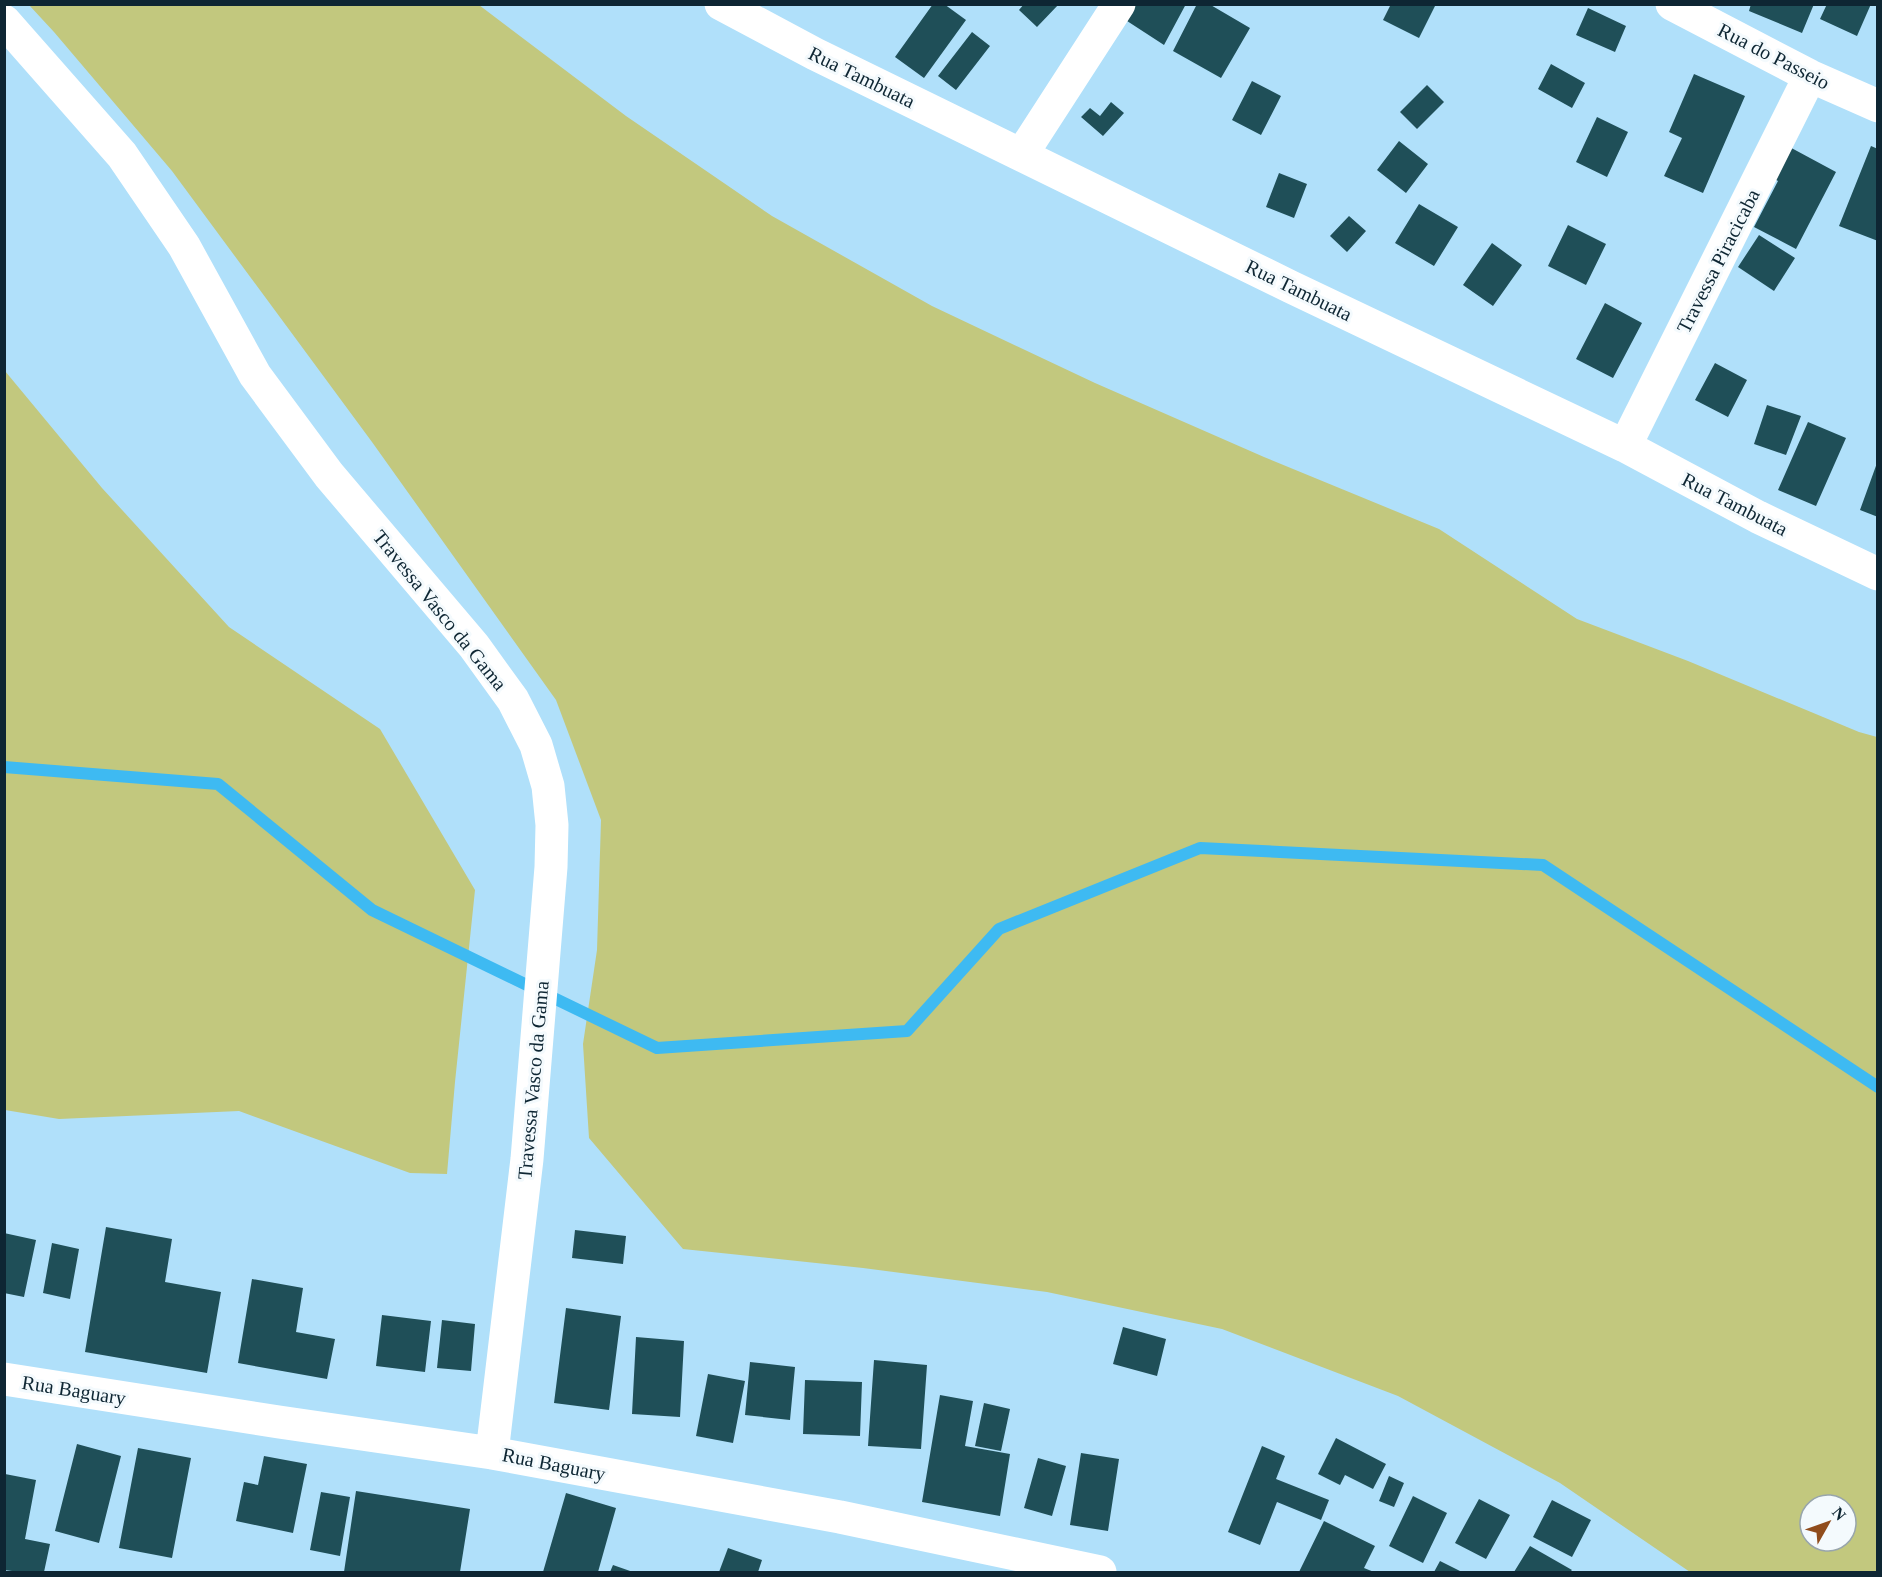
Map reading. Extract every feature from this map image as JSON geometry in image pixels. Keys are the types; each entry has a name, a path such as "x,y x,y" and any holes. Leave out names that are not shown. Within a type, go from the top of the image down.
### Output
{"street":[{"name":"Rua Tambuata","path":"721,4 815,54 1291,287 1625,446 1758,517 1878,573"},
{"path":"1022,154 1119,4"},
{"name":"Rua do Passeio","path":"1672,4 1810,76 1878,106"},
{"name":"Travessa Vasco da Gama","path":"4,21 122,155 184,246 255,375 329,475 474,646 513,700 536,745 548,786 552,825 551,867 527,1160 492,1453"},
{"name":"Travessa Piracicaba","path":"1625,446 1810,76"},
{"name":"Rua Baguary","path":"4,1379 492,1453 840,1517 1100,1572"}],"green space":[{"path":"29,5 479,5 626,116 772,216 932,306 1095,383 1264,457 1439,529 1577,619 1688,661 1859,732 1877,737 1877,1572 1690,1572 1560,1483 1398,1396 1222,1329 1047,1292 863,1268 683,1249 589,1138 583,1044 597,950 601,820 556,700 372,442 172,171"},
{"path":"5,371 102,488 229,627 380,729 475,890 447,1174 410,1173 239,1111 59,1119 5,1110"}],"building":[{"path":"933,4 944,4 966,20 924,78 895,57"},
{"path":"1024,4 1059,4 1037,27 1019,10"},
{"path":"1133,4 1186,4 1164,45 1124,19"},
{"path":"1197,4 1209,4 1250,28 1221,78 1173,51"},
{"path":"1391,4 1436,4 1419,38 1383,20"},
{"path":"1751,4 1814,4 1802,33 1749,11"},
{"path":"1827,4 1871,4 1857,36 1820,19"},
{"path":"1588,8 1626,26 1615,52 1576,35"},
{"path":"972,32 990,46 956,90 938,76"},
{"path":"1551,64 1585,83 1572,108 1538,89"},
{"path":"1694,74 1745,96 1703,193 1664,176 1682,138 1669,132"},
{"path":"1252,81 1281,96 1261,135 1232,120"},
{"path":"1427,85 1444,102 1417,129 1400,112"},
{"path":"1111,102 1124,113 1103,136 1081,117 1090,108 1100,116"},
{"path":"1597,117 1628,132 1607,177 1576,162"},
{"path":"1399,141 1428,164 1406,193 1377,170"},
{"path":"1784,144 1836,172 1796,249 1754,227 1778,181 1768,175"},
{"path":"1871,146 1878,149 1878,241 1839,226"},
{"path":"1279,173 1307,184 1294,218 1266,207"},
{"path":"1419,204 1458,227 1434,266 1395,243"},
{"path":"1349,216 1366,231 1347,252 1330,236"},
{"path":"1568,225 1606,244 1586,285 1548,266"},
{"path":"1759,235 1795,258 1774,291 1738,267"},
{"path":"1492,243 1522,265 1493,306 1463,285"},
{"path":"1605,303 1642,323 1613,378 1576,359"},
{"path":"1715,363 1747,380 1728,417 1695,400"},
{"path":"1767,405 1801,416 1786,455 1754,444"},
{"path":"1808,422 1846,438 1816,506 1778,490"},
{"path":"1878,463 1878,517 1860,510"},
{"path":"106,1227 172,1239 165,1282 221,1292 207,1373 85,1352"},
{"path":"575,1230 626,1236 623,1264 572,1258"},
{"path":"4,1233 36,1240 24,1297 4,1293"},
{"path":"52,1243 79,1249 70,1299 43,1293"},
{"path":"252,1279 303,1288 296,1332 335,1339 327,1379 238,1363"},
{"path":"566,1308 621,1316 609,1410 554,1403"},
{"path":"382,1315 431,1321 425,1372 376,1366"},
{"path":"442,1320 475,1324 471,1371 437,1368"},
{"path":"1123,1327 1166,1339 1157,1376 1113,1364"},
{"path":"636,1337 684,1341 680,1417 632,1414"},
{"path":"874,1360 927,1365 921,1449 868,1446"},
{"path":"750,1362 795,1367 790,1420 745,1415"},
{"path":"708,1374 745,1381 733,1443 696,1436"},
{"path":"805,1380 862,1382 860,1436 803,1434"},
{"path":"940,1395 973,1401 965,1446 1010,1454 1000,1516 922,1502"},
{"path":"984,1403 1010,1409 1001,1451 975,1446"},
{"path":"1336,1438 1386,1464 1373,1489 1345,1475 1340,1485 1318,1474"},
{"path":"77,1444 121,1456 99,1543 55,1531"},
{"path":"1262,1446 1285,1456 1276,1479 1329,1500 1321,1520 1277,1502 1260,1545 1228,1532"},
{"path":"138,1448 191,1458 172,1558 119,1548"},
{"path":"1081,1453 1119,1459 1108,1531 1070,1525"},
{"path":"264,1456 307,1464 293,1533 236,1521 244,1482 258,1485"},
{"path":"1038,1458 1066,1466 1052,1516 1024,1508"},
{"path":"5,1474 36,1480 25,1539 50,1544 44,1572 4,1570"},
{"path":"1389,1476 1404,1483 1394,1507 1379,1501"},
{"path":"356,1491 470,1509 460,1572 344,1572"},
{"path":"321,1492 350,1497 340,1556 310,1550"},
{"path":"566,1493 616,1508 598,1572 543,1572"},
{"path":"1413,1496 1447,1513 1423,1563 1389,1546"},
{"path":"1479,1499 1510,1515 1486,1559 1455,1543"},
{"path":"1552,1500 1591,1520 1572,1557 1533,1537"},
{"path":"1324,1521 1375,1546 1364,1568 1374,1572 1299,1572"},
{"path":"1530,1546 1572,1570 1570,1572 1514,1572"},
{"path":"728,1548 762,1560 758,1572 719,1572"},
{"path":"1440,1561 1462,1572 1434,1572"},
{"path":"613,1565 633,1572 610,1572"}],"waterway":[{"path":"4,767 218,784 372,910 657,1048 907,1031 999,929 1200,848 1543,865 1878,1087"}]}
